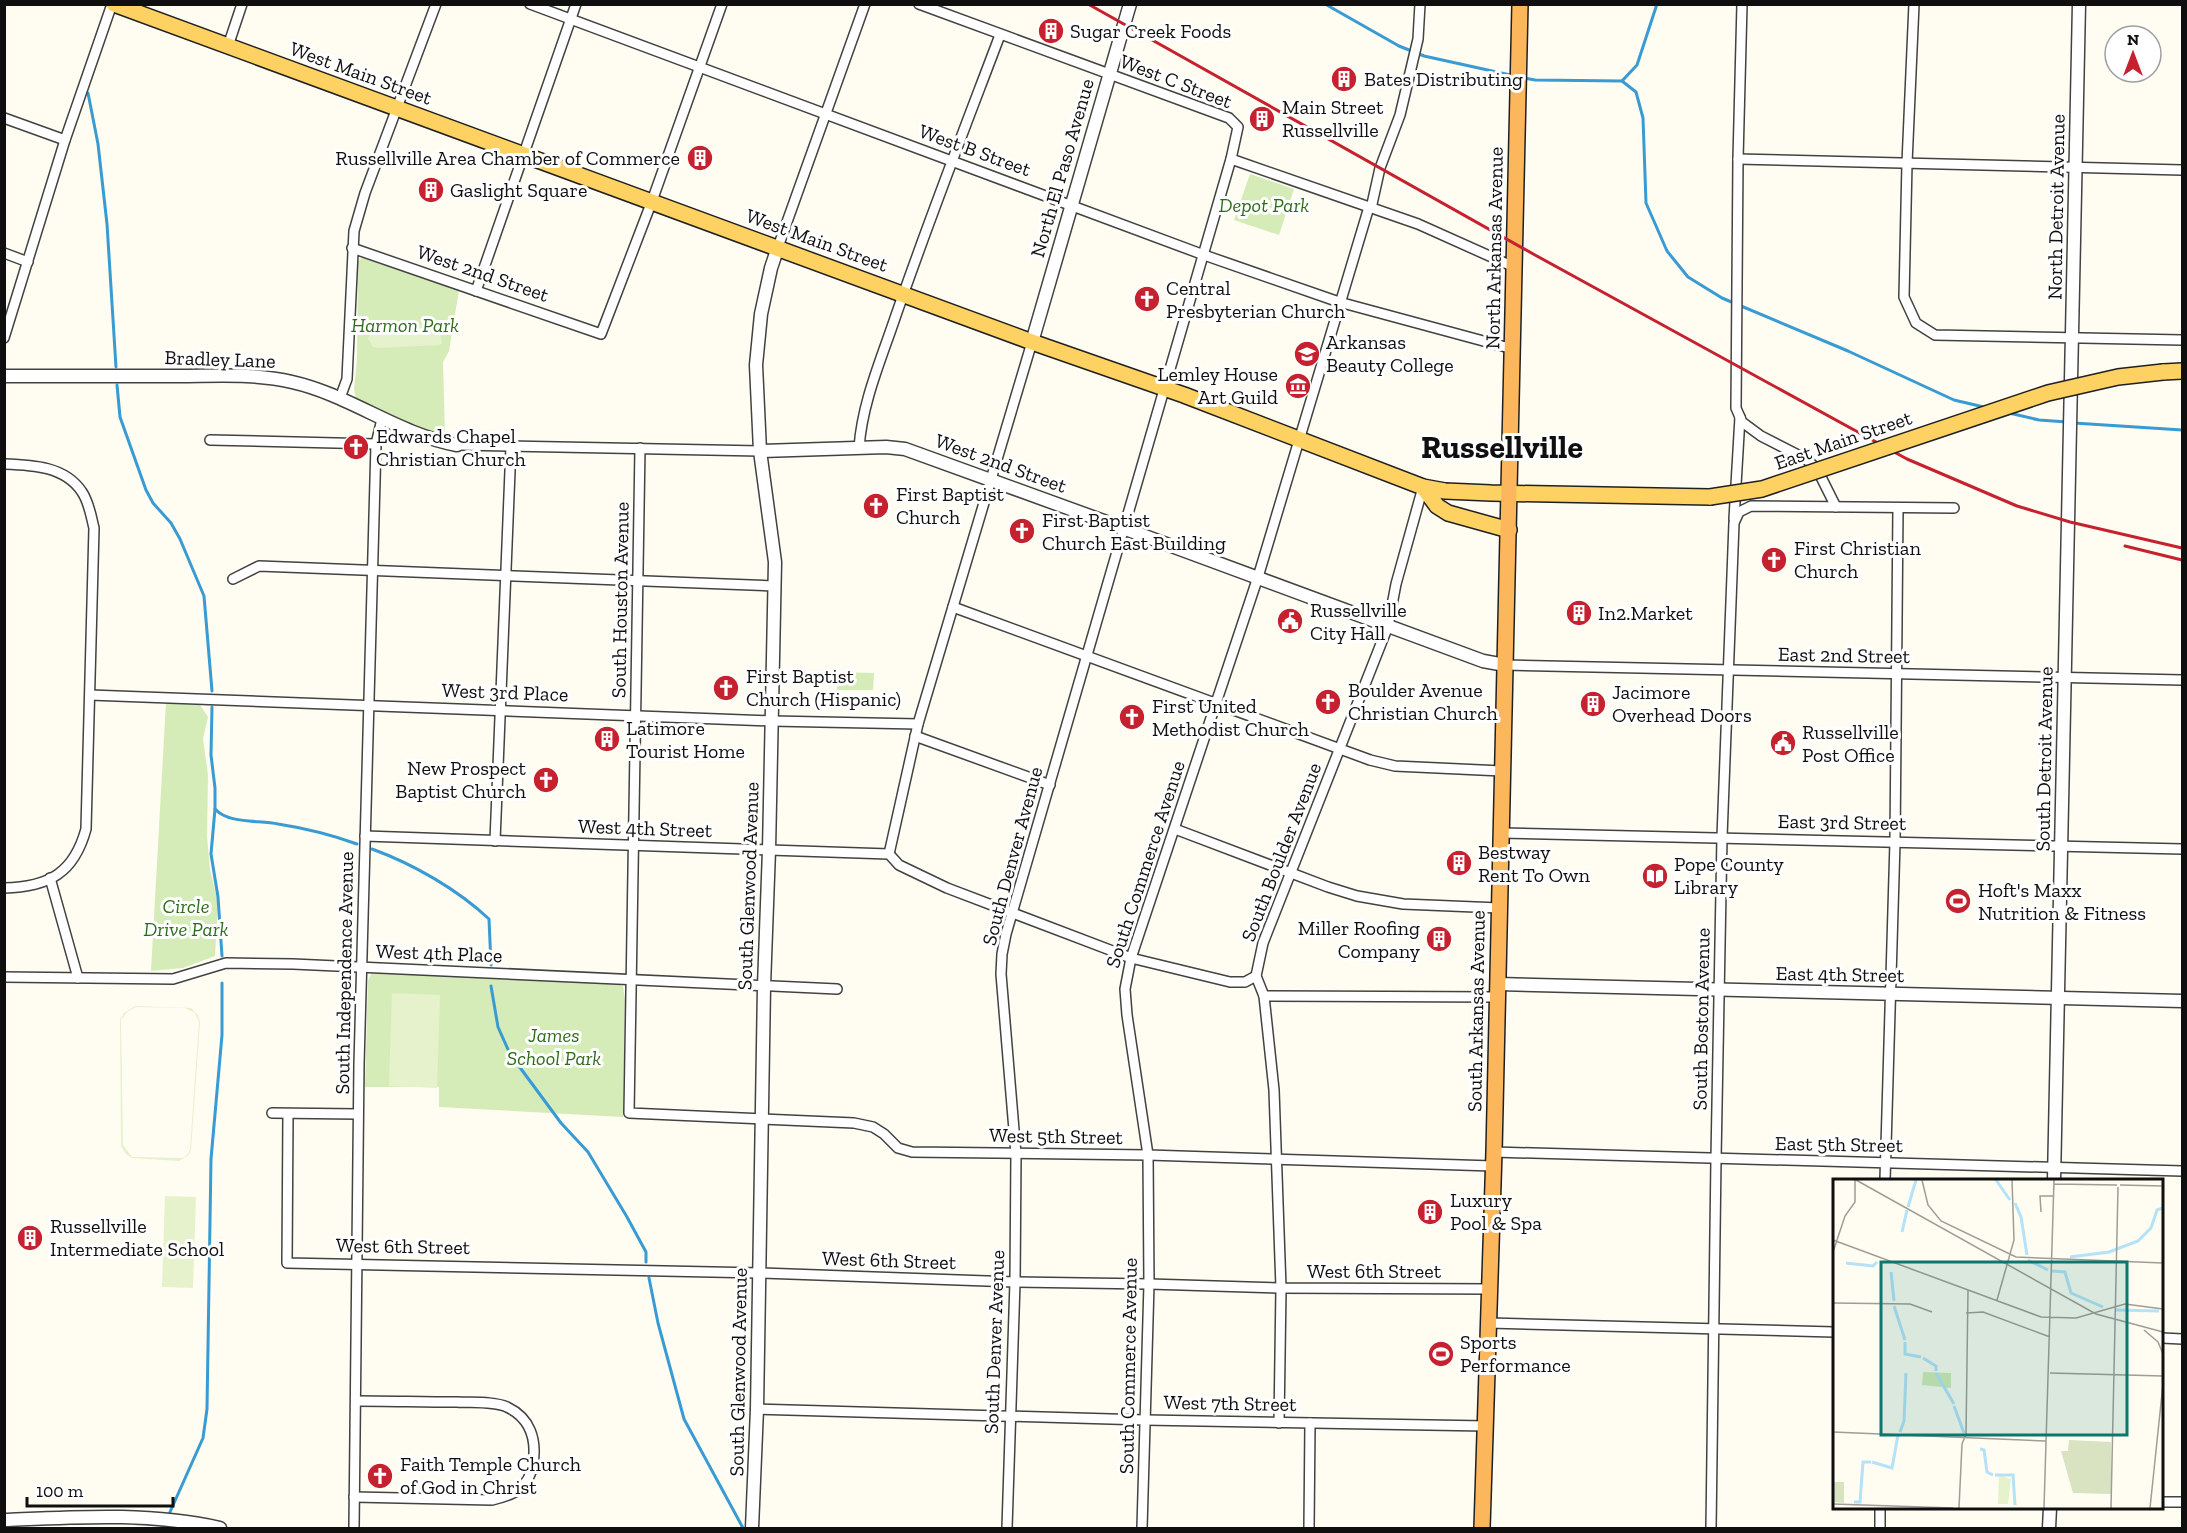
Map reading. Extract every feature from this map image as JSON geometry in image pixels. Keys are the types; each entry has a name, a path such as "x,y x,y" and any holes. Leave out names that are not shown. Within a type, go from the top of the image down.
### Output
{"highway":[{"name":"North Arkansas Avenue","path":"1510,493 1520,4"},
{"name":"South Arkansas Avenue","path":"1482,1528 1510,493"}],"main road":[{"name":"West Main Street","path":"113,4 1032,342 1164,388 1424,487 1445,491 1510,493"},
{"name":"East Main Street","path":"1510,493 1710,497 1735,495 1773,486 2048,393 2118,377 2182,371"},
{"path":"1424,487 1437,506 1448,513 1509,530"}],"street":[{"path":"4,338 65,140 113,4"},
{"path":"228,46 243,4"},
{"path":"340,398 347,379 352,248 358,212 436,4"},
{"name":"West B Street","path":"530,4 1204,255 1339,302 1513,349"},
{"path":"476,291 576,4"},
{"path":"652,201 722,4"},
{"path":"778,247 865,4"},
{"name":"West C Street","path":"919,4 1228,118 1238,127 1232,159"},
{"name":"North El Paso Avenue","path":"1032,342 1130,4"},
{"name":"South Commerce Avenue","path":"1142,1528 1149,1284 1148,1155 1125,989 1131,958 1258,577 1339,302 1369,207 1372,204 1380,168 1400,115 1418,39 1420,4"},
{"path":"1742,4 1736,408 1742,422 1761,436 1806,459 1817,469 1836,507 1954,508"},
{"path":"1914,4 1904,297 1916,323 1935,335 2182,340"},
{"name":"North Detroit Avenue","path":"2070,410 2079,4"},
{"path":"859,448 863,416 870,391 903,294 1000,35"},
{"path":"4,118 65,140"},
{"path":"1232,159 1418,224 1514,267"},
{"name":"South Denver Avenue","path":"1007,1528 1015,1282 1016,1154 1001,974 1002,954 1232,159"},
{"path":"1738,159 2182,170"},
{"name":"West 2nd Street","path":"352,248 601,334 652,201"},
{"name":"South Glenwood Avenue","path":"752,1528 757,1409 764,986 770,850 775,586 775,562 760,451 756,365 761,314 778,247"},
{"path":"4,253 28,262"},
{"path":"1032,342 918,724 889,854 899,865 947,888 1131,958 1230,982 1245,982 1256,976 1263,996 1274,1090 1281,1288 1279,1423"},
{"name":"Bradley Lane","path":"4,376 259,377 310,386 420,436 457,445"},
{"name":"South Detroit Avenue","path":"2054,1179 2070,410"},
{"path":"1734,523 1740,417"},
{"name":"South Independence Avenue","path":"354,1528 361,968 376,444 382,419"},
{"path":"210,440 376,444"},
{"name":"West 2nd Street","path":"457,445 760,451 886,447 905,449 1483,661 1505,665"},
{"path":"495,841 511,446"},
{"name":"South Houston Avenue","path":"629,1113 640,448"},
{"path":"4,464 33,465 54,470 71,480 83,492 94,528 86,829 81,847 73,862 59,874 39,883 4,888"},
{"name":"South Boulder Avenue","path":"1256,976 1263,943 1388,626 1396,584 1424,487"},
{"name":"South Boston Avenue","path":"1712,1528 1722,837 1734,523 1738,512 1750,506 1836,507"},
{"path":"1885,1179 1894,842 1898,508"},
{"path":"232,579 259,566 775,586"},
{"path":"953,607 1340,750 1395,766 1502,771"},
{"name":"East 2nd Street","path":"1505,665 2182,680"},
{"name":"West 3rd Place","path":"90,694 772,721 918,724"},
{"path":"915,736 1050,785"},
{"path":"1175,829 1357,896 1403,904 1499,908"},
{"name":"East 3rd Street","path":"1501,833 2182,849"},
{"name":"West 4th Street","path":"365,836 889,854"},
{"path":"50,878 78,978"},
{"name":"West 4th Place","path":"4,977 173,980 226,963 837,989"},
{"name":"East 4th Street","path":"1497,991 1720,990 2182,1001"},
{"path":"1263,996 1497,991"},
{"path":"272,1113 358,1114"},
{"name":"West 5th Street","path":"629,1113 854,1123 873,1127 898,1148 912,1152 1275,1159 1493,1159"},
{"name":"West 6th Street","path":"288,1114 287,1263 760,1273 1281,1288 1490,1289"},
{"name":"East 5th Street","path":"1493,1159 1716,1159 2182,1171"},
{"path":"1489,1323 1833,1332"},
{"path":"2163,1338 2182,1339"},
{"path":"354,1497 492,1500 506,1497 516,1493 527,1482 535,1451 533,1433 526,1421 505,1406 479,1403 356,1401"},
{"name":"West 7th Street","path":"757,1409 1145,1420 1486,1426"},
{"path":"1309,1528 1310,1423"},
{"path":"2163,1502 2182,1502"},
{"path":"1880,1509 1880,1528"},
{"path":"2049,1528 2050,1509"},
{"path":"4,1520 69,1517 158,1519 220,1528"}],"green space":[{"name":"Depot Park","path":"1250,174 1294,189 1279,235 1234,220"},
{"name":"Harmon Park","path":"364,257 459,290 449,351 443,362 445,436 402,422 356,399 354,389 357,359 358,261"},
{"path":"430,328 440,333 442,343 439,345 379,348 373,347 368,339 370,333 374,331"},
{"path":"837,672 874,673 873,690 837,690"},
{"name":"Circle Drive Park","path":"166,702 200,705 208,717 203,739 208,775 207,837 210,869 218,903 215,956 183,968 151,971"},
{"name":"James School Park","path":"372,972 614,983 623,986 625,1000 623,1117 439,1107 439,1087 365,1087 368,981"},
{"path":"392,993 440,995 437,1088 389,1086"},
{"path":"135,1006 191,1008 198,1015 200,1022 191,1149 189,1155 179,1161 132,1158 121,1146 120,1020 124,1013","holes":["136,1007 185,1008 195,1013 199,1022 190,1149 183,1158 132,1157 123,1145 121,1020 127,1012"]},
{"path":"165,1196 196,1197 193,1288 162,1287"}],"waterway":[{"path":"1325,4 1399,46 1424,56 1515,76"},
{"path":"1622,81 1637,65 1657,4"},
{"path":"1524,78 1622,81 1636,92 1643,118 1646,203 1667,251 1688,277 1722,298 1848,351 1954,400 1988,408"},
{"path":"88,93 98,144 107,224 116,367"},
{"path":"117,385 120,417 146,490 180,539 204,596 212,691"},
{"path":"2009,413 2039,420 2067,422"},
{"path":"2074,423 2182,430"},
{"path":"212,707 211,755 215,809 221,814 236,819 298,828 357,844"},
{"path":"215,809 211,854 218,897 222,956"},
{"path":"372,849 434,878 489,919 491,965"},
{"path":"170,1512 203,1438 207,1409 211,1159 222,1035 222,983"},
{"path":"491,986 498,1027 510,1054 561,1123 588,1152 646,1252 646,1262"},
{"path":"649,1278 658,1323 684,1419 743,1528"}],"railway":[{"path":"1088,4 1535,255 1907,459 2017,506 2070,522 2182,548"},
{"path":"2125,546 2182,560"}],"place":[{"name":"Sugar Creek Foods","path":"1051,31"},
{"name":"Bates Distributing","path":"1344,79"},
{"name":"Main Street Russellville","path":"1262,119"},
{"name":"Russellville Area Chamber of Commerce","path":"700,158"},
{"name":"Gaslight Square","path":"431,190"},
{"name":"Central Presbyterian Church","path":"1147,299"},
{"name":"Arkansas Beauty College","path":"1307,354"},
{"name":"Lemley House Art Guild","path":"1298,386"},
{"name":"Edwards Chapel Christian Church","path":"356,447"},
{"name":"First Baptist Church","path":"876,506"},
{"name":"First Baptist Church East Building","path":"1022,531"},
{"name":"First Christian Church","path":"1774,560"},
{"name":"In2.Market","path":"1579,613"},
{"name":"Russellville City Hall","path":"1290,621"},
{"name":"First Baptist Church (Hispanic)","path":"726,688"},
{"name":"Boulder Avenue Christian Church","path":"1328,702"},
{"name":"Jacimore Overhead Doors","path":"1593,704"},
{"name":"First United Methodist Church","path":"1132,717"},
{"name":"Latimore Tourist Home","path":"607,739"},
{"name":"Russellville Post Office","path":"1783,743"},
{"name":"New Prospect Baptist Church","path":"546,780"},
{"name":"Bestway Rent To Own","path":"1459,863"},
{"name":"Pope County Library","path":"1655,876"},
{"name":"Hoft's Maxx Nutrition & Fitness","path":"1958,901"},
{"name":"Miller Roofing Company","path":"1439,939"},
{"name":"Luxury Pool & Spa","path":"1430,1212"},
{"name":"Russellville Intermediate School","path":"30,1238"},
{"name":"Sports Performance","path":"1441,1354"},
{"name":"Faith Temple Church of God in Christ","path":"380,1476"}],"district":[{"name":"Russellville","path":"1502,447"}]}
